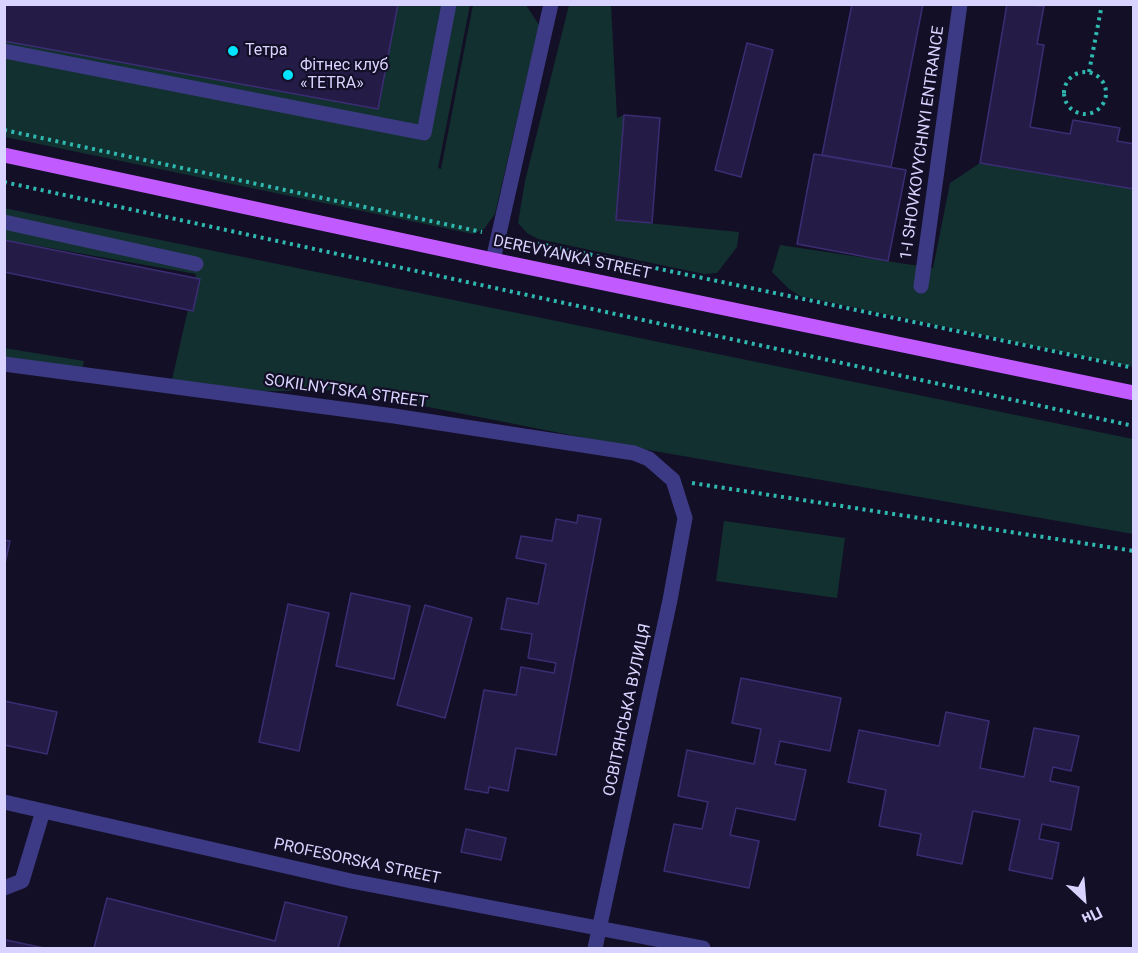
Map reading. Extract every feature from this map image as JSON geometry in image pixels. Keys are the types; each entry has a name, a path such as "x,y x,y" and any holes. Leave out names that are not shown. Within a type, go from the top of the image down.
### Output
{"main road":[{"name":"DEREVYANKA STREET","path":"4,155 493,260 1134,393"}],"street":[{"path":"4,51 424,133 449,4"},
{"path":"493,260 551,4"},
{"name":"1-I SHOVKOVYCHNYI ENTRANCE","path":"921,286 960,4"},
{"path":"4,222 196,264"},
{"name":"SOKILNYTSKA STREET","path":"4,364 382,414 634,453 649,459 673,480"},
{"name":"ОСВІТЯНСЬКА ВУЛИЦЯ","path":"595,948 670,600 685,518 673,480"},
{"name":"PROFESORSKA STREET","path":"4,802 351,881 703,948"},
{"path":"4,888 22,881 43,811"}],"path":[{"path":"1089,72 1102,4"},
{"path":"1089,72 1097,75 1107,89 1107,97 1103,105 1090,115 1073,111 1067,106 1064,98 1064,89 1073,75 1089,72"},
{"path":"4,130 498,236 1134,368"},
{"path":"4,182 1134,426"},
{"path":"673,480 1134,551"}],"green space":[{"name":"Тетра","path":"5,5 470,5 438,168 441,169 473,5 526,5 539,25 495,214 484,229 473,234 5,137"},
{"path":"569,5 611,5 617,118 624,115 616,220 739,232 737,247 717,273 704,274 538,239 527,233 518,223 525,181"},
{"path":"980,163 1133,189 1133,367 800,296 789,289 772,272 780,245 933,268 950,183"},
{"path":"4,208 1133,439 1133,534 631,447 342,390 169,393 196,274 5,240"},
{"path":"4,348 84,361 82,371 5,360"},
{"path":"724,521 845,538 837,598 716,581"}],"building":[{"name":"Фітнес клуб «TETRA»","path":"4,4 398,4 378,109 4,41"},
{"path":"852,4 923,4 891,167 822,155"},
{"path":"1007,4 1044,6 1037,44 1044,45 1030,127 1070,134 1073,120 1120,128 1117,141 1134,144 1134,189 980,163"},
{"path":"747,43 773,50 741,177 715,170"},
{"path":"624,115 660,118 652,223 616,220"},
{"path":"814,154 906,170 888,261 797,244"},
{"path":"4,240 200,279 193,311 4,272"},
{"path":"578,515 601,519 556,755 516,748 508,791 489,787 488,793 465,789 484,690 516,695 521,667 554,673 556,663 528,658 532,634 501,629 507,598 538,604 546,564 516,558 521,536 552,541 556,519 577,523"},
{"path":"4,540 10,541 4,568"},
{"path":"351,593 410,606 394,679 336,666"},
{"path":"288,604 329,613 299,751 259,742"},
{"path":"425,605 472,618 445,718 397,705"},
{"path":"741,678 841,698 830,751 780,741 775,764 806,770 795,820 736,808 730,835 759,841 749,888 664,871 674,824 702,829 708,802 678,796 687,750 754,764 761,729 732,723"},
{"path":"4,701 57,712 47,754 4,745"},
{"path":"946,712 989,721 980,768 1024,777 1034,728 1079,736 1071,771 1053,767 1050,781 1079,787 1071,830 1042,824 1039,839 1059,843 1052,879 1009,870 1020,820 973,811 962,864 917,855 921,834 879,826 886,790 848,782 859,730 939,746"},
{"path":"466,829 506,838 501,860 461,852"},
{"path":"107,898 275,941 285,902 347,917 338,948 94,948"},
{"path":"6,940 44,948 4,948"}],"place":[{"name":"Тетра","path":"233,51"},
{"name":"Фітнес клуб «TETRA»","path":"288,75"}]}
